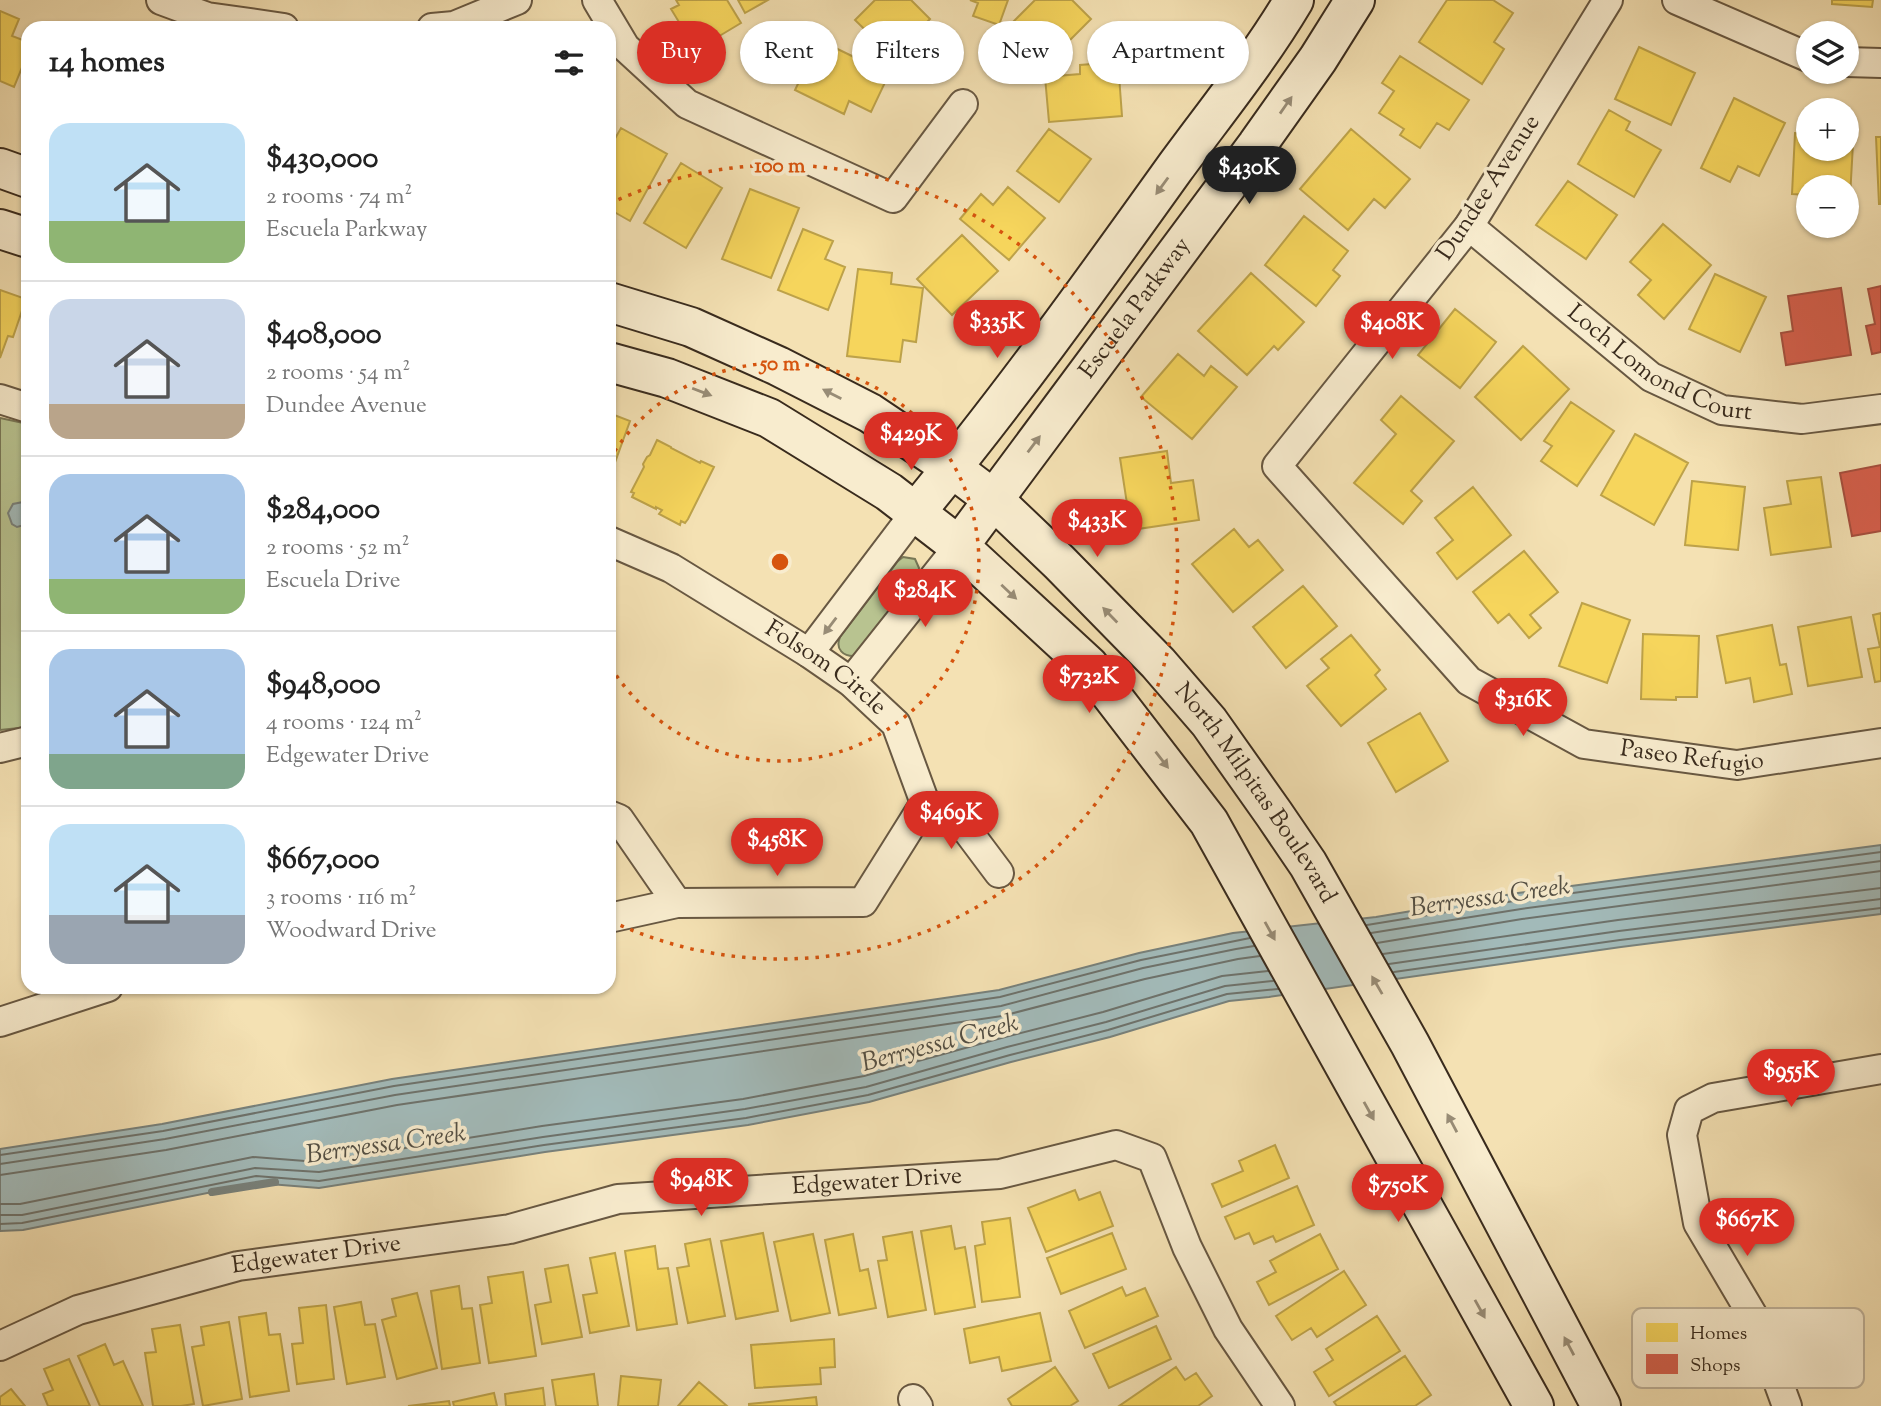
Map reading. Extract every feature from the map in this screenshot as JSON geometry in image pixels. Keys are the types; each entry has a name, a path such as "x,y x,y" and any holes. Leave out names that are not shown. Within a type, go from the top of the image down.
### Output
{"main road":[{"name":"Escuela Parkway","path":"915,513 1089,288 1275,32 1294,0"},
{"name":"Escuela Parkway","path":"959,546 1257,145 1318,59 1355,0"},
{"path":"0,168 21,176"},
{"path":"0,229 21,235"},
{"name":"North Milpitas Boulevard","path":"616,304 691,327 778,366 870,413 993,499 1158,663 1209,722 1308,864 1410,1044 1601,1406"},
{"path":"616,364 667,378 769,418 889,492 959,546 1089,666 1209,822 1534,1406"}],"street":[{"path":"162,0 207,16 239,21"},
{"path":"466,21 517,0"},
{"path":"597,0 610,21"},
{"name":"Dundee Avenue","path":"1277,466 1469,226 1608,0"},
{"path":"1677,0 1796,52"},
{"path":"616,32 625,47 687,104 893,198 963,104"},
{"path":"1859,62 1881,62"},
{"name":"Loch Lomond Court","path":"1469,226 1651,377 1723,410 1802,419 1881,409"},
{"path":"0,399 21,406"},
{"name":"Paseo Refugio","path":"1277,466 1469,681 1584,744 1737,765 1881,743"},
{"path":"809,653 915,513"},
{"name":"Folsom Circle","path":"616,544 671,568 851,682 896,724 925,803"},
{"path":"851,682 959,546"},
{"path":"0,748 21,743"},
{"path":"616,916 677,903 863,902 925,803 957,817 999,873"},
{"path":"616,818 677,903"},
{"path":"0,1022 86,994"},
{"path":"1748,1308 1698,1223 1682,1135 1689,1110 1713,1098 1881,1069"},
{"name":"Edgewater Drive","path":"0,1346 78,1310 238,1266 510,1229 618,1199 1000,1174 1116,1145 1152,1158 1187,1247 1228,1329 1280,1406"},
{"path":"1780,1388 1787,1406"}],"green space":[{"path":"0,418 21,422 21,728 0,730"},
{"path":"903,557 915,559 919,568 918,575 856,656 844,654 839,649 840,637"}],"water":[{"path":"21,502 21,526 17,527 12,524 8,513 13,504"},
{"path":"1881,845 1881,914 1229,1001 1110,1037 869,1102 748,1125 545,1152 319,1188 257,1183 23,1230 0,1231 0,1149 162,1124 392,1079 999,990 1139,953 1233,933 1376,917 1518,893"}],"building: Homes":[{"path":"676,0 727,0 740,24 726,32 726,21 678,21 671,9 679,5"},
{"path":"738,0 768,0 745,13"},
{"path":"875,0 911,0 930,19 928,21 855,20"},
{"path":"970,0 1008,0 1000,21 987,21 973,16 978,3"},
{"path":"1035,0 1072,0 1091,19 1073,37 1073,21 1014,21"},
{"path":"1447,0 1493,0 1513,13 1494,42 1504,49 1482,84 1419,42"},
{"path":"1832,0 1873,0 1872,7 1832,4"},
{"path":"0,11 19,19 12,36 21,39 21,70 14,87 0,81"},
{"path":"1639,47 1695,73 1671,125 1615,99"},
{"path":"838,49 852,56 852,84 884,84 871,112 849,101 844,114 795,90 798,84 838,84"},
{"path":"1400,56 1469,100 1449,130 1437,123 1420,148 1400,135 1404,129 1379,113 1394,91 1382,83"},
{"path":"1087,64 1087,84 1120,84 1122,116 1049,122 1046,84 1073,84 1073,75 1080,74 1080,65"},
{"path":"1734,98 1785,123 1759,176 1738,166 1730,182 1701,168"},
{"path":"1609,110 1630,122 1626,130 1661,150 1634,197 1578,164"},
{"path":"621,128 667,154 630,221 616,213 616,137"},
{"path":"1049,129 1091,159 1059,202 1017,171"},
{"path":"1351,129 1410,179 1385,208 1374,199 1348,230 1300,189"},
{"path":"1795,133 1796,161 1852,161 1851,175 1796,175 1796,194 1792,194"},
{"path":"1876,137 1881,137 1881,204 1879,204"},
{"path":"681,163 722,188 686,248 644,223"},
{"path":"1568,181 1617,215 1586,259 1536,225"},
{"path":"1008,187 1045,218 1009,260 960,219 981,194 993,205"},
{"path":"750,189 799,208 771,278 722,259"},
{"path":"1304,216 1348,251 1333,270 1340,276 1316,306 1265,265"},
{"path":"1663,224 1711,265 1664,319 1638,295 1651,280 1630,262"},
{"path":"803,229 833,241 825,259 845,267 828,310 778,290"},
{"path":"962,235 998,271 952,315 917,279"},
{"path":"858,269 892,273 891,284 923,288 916,342 903,340 900,362 847,356"},
{"path":"1251,273 1304,322 1278,350 1274,346 1247,375 1198,331"},
{"path":"1715,274 1766,297 1740,352 1689,329"},
{"path":"0,290 21,297 21,314 13,337 8,336 0,358"},
{"path":"1455,309 1496,342 1460,388 1418,355"},
{"path":"1523,346 1569,389 1521,440 1475,397"},
{"path":"1178,354 1204,376 1211,366 1237,387 1192,439 1141,397"},
{"path":"1401,396 1454,441 1411,491 1422,501 1403,524 1354,483 1396,434 1381,420"},
{"path":"1571,402 1614,431 1577,486 1541,461 1552,446 1544,441"},
{"path":"616,416 630,421 616,460"},
{"path":"1635,434 1688,463 1654,525 1601,495"},
{"path":"657,440 700,463 701,461 714,467 688,519 685,523 681,521 680,525 659,514 662,510 632,497 634,493 631,492 644,467 643,464"},
{"path":"1167,451 1171,483 1193,480 1199,520 1131,530 1120,458"},
{"path":"1821,477 1831,547 1771,555 1764,508 1791,504 1787,481"},
{"path":"1692,481 1745,487 1738,550 1685,545"},
{"path":"1473,487 1511,535 1457,579 1437,553 1453,540 1435,518"},
{"path":"1234,529 1249,547 1258,540 1283,570 1233,612 1192,564"},
{"path":"1524,551 1558,592 1530,615 1541,628 1529,638 1509,614 1498,623 1473,592"},
{"path":"1303,586 1337,626 1286,668 1253,627"},
{"path":"1582,603 1630,620 1607,683 1559,666"},
{"path":"1881,613 1881,681 1875,682 1868,649 1880,647 1873,615"},
{"path":"1851,617 1862,677 1808,686 1798,627"},
{"path":"1772,625 1780,665 1786,664 1792,694 1754,702 1750,678 1726,683 1717,636"},
{"path":"1643,634 1699,636 1697,697 1676,697 1676,700 1641,699"},
{"path":"1351,635 1380,670 1375,675 1386,689 1341,726 1307,686 1329,668 1321,659"},
{"path":"1420,713 1448,761 1396,792 1368,743"},
{"path":"1275,1145 1289,1178 1222,1207 1212,1184 1243,1171 1239,1161"},
{"path":"1297,1186 1314,1225 1276,1242 1273,1236 1254,1244 1249,1233 1235,1239 1225,1217"},
{"path":"1075,1190 1079,1200 1100,1192 1113,1226 1046,1252 1028,1208"},
{"path":"1010,1218 1020,1297 982,1302 975,1246 985,1244 982,1222"},
{"path":"951,1226 955,1249 965,1247 975,1307 935,1314 921,1231"},
{"path":"912,1232 926,1310 888,1317 878,1261 887,1260 883,1237"},
{"path":"763,1233 778,1311 736,1319 721,1241"},
{"path":"1112,1233 1126,1269 1061,1294 1047,1258"},
{"path":"813,1234 830,1313 791,1321 774,1242"},
{"path":"853,1234 860,1271 868,1269 876,1308 839,1315 825,1240"},
{"path":"1320,1234 1338,1269 1269,1305 1257,1282 1276,1272 1270,1261"},
{"path":"710,1239 725,1316 688,1323 677,1268 689,1266 685,1244"},
{"path":"655,1246 658,1269 668,1268 677,1324 637,1330 625,1251"},
{"path":"615,1253 629,1326 590,1333 583,1295 597,1293 590,1258"},
{"path":"568,1265 582,1337 542,1344 535,1305 551,1302 545,1269"},
{"path":"1344,1271 1366,1305 1317,1337 1311,1328 1292,1340 1276,1316"},
{"path":"523,1272 536,1356 489,1363 480,1305 492,1303 488,1277"},
{"path":"459,1286 462,1309 472,1308 480,1363 442,1369 431,1291"},
{"path":"1122,1287 1126,1296 1145,1288 1158,1316 1085,1348 1069,1311"},
{"path":"417,1293 437,1368 397,1379 382,1320 396,1316 392,1299"},
{"path":"361,1302 365,1325 375,1324 385,1377 347,1384 334,1307"},
{"path":"326,1305 334,1379 297,1384 292,1344 303,1343 299,1308"},
{"path":"266,1313 269,1335 280,1334 289,1391 250,1397 239,1317"},
{"path":"1040,1313 1051,1361 1002,1371 999,1357 970,1363 964,1329"},
{"path":"1377,1316 1400,1351 1329,1396 1314,1372 1333,1360 1326,1349"},
{"path":"229,1322 242,1399 203,1406 192,1347 204,1345 201,1327"},
{"path":"180,1325 194,1404 153,1406 145,1353 156,1352 152,1329"},
{"path":"1156,1326 1171,1359 1109,1388 1093,1354"},
{"path":"834,1339 835,1367 820,1368 821,1384 755,1388 751,1345"},
{"path":"105,1344 114,1365 123,1361 143,1406 100,1406 78,1356"},
{"path":"1405,1356 1431,1395 1415,1406 1337,1406 1334,1402"},
{"path":"69,1359 90,1406 48,1406 43,1394 53,1390 44,1369"},
{"path":"1055,1367 1078,1401 1070,1406 1012,1406 1008,1399"},
{"path":"1176,1367 1185,1380 1196,1373 1212,1396 1198,1406 1119,1406"},
{"path":"594,1374 598,1406 556,1406 552,1380"},
{"path":"621,1376 661,1380 658,1406 618,1406"},
{"path":"699,1382 727,1406 678,1406"},
{"path":"543,1388 545,1406 506,1406 505,1394"},
{"path":"11,1389 25,1406 0,1406 0,1397"},
{"path":"494,1393 497,1406 454,1406 453,1402"},
{"path":"816,1397 817,1406 749,1406 749,1404"},
{"path":"449,1401 450,1406 408,1406"}],"building: Shops":[{"path":"1881,286 1881,352 1872,354 1866,326 1875,324 1868,289"},
{"path":"1841,288 1851,355 1786,365 1781,333 1793,331 1788,296"},
{"path":"1881,465 1881,531 1852,536 1840,473"}],"waterway":[{"name":"Berryessa Creek","path":"212,1192 275,1182"}]}
